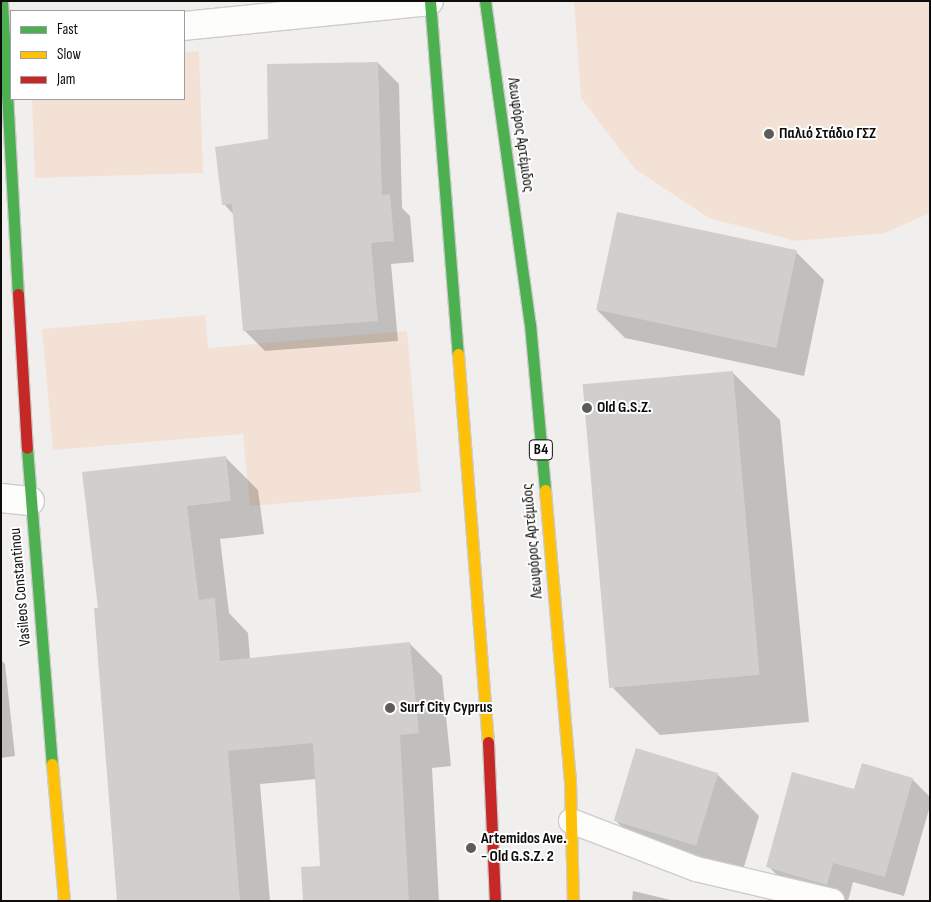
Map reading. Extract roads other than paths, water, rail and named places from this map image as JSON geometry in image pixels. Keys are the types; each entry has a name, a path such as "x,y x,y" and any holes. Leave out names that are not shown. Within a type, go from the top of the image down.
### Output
{"main road":[{"name":"Vasileos Constantinou","path":"2,1 8,44 10,86"},
{"path":"429,1 491,774 495,901"},
{"name":"Λεωφόρος Αρτέμιδος","path":"485,1 530,324 571,821 573,901"},
{"name":"Vasileos Constantinou","path":"11,100 30,501 64,901"}],"street":[{"path":"185,26 429,1"},
{"path":"1,498 30,501"}],"lane":[{"path":"571,821 696,869 832,901"}],"place":[{"name":"Παλιό Στάδιο ΓΣΖ","path":"769,134"},
{"name":"Old G.S.Z.","path":"587,408"},
{"name":"Surf City Cyprus","path":"390,708"},
{"name":"Artemidos Ave. - Old G.S.Z. 2","path":"471,848"}]}
